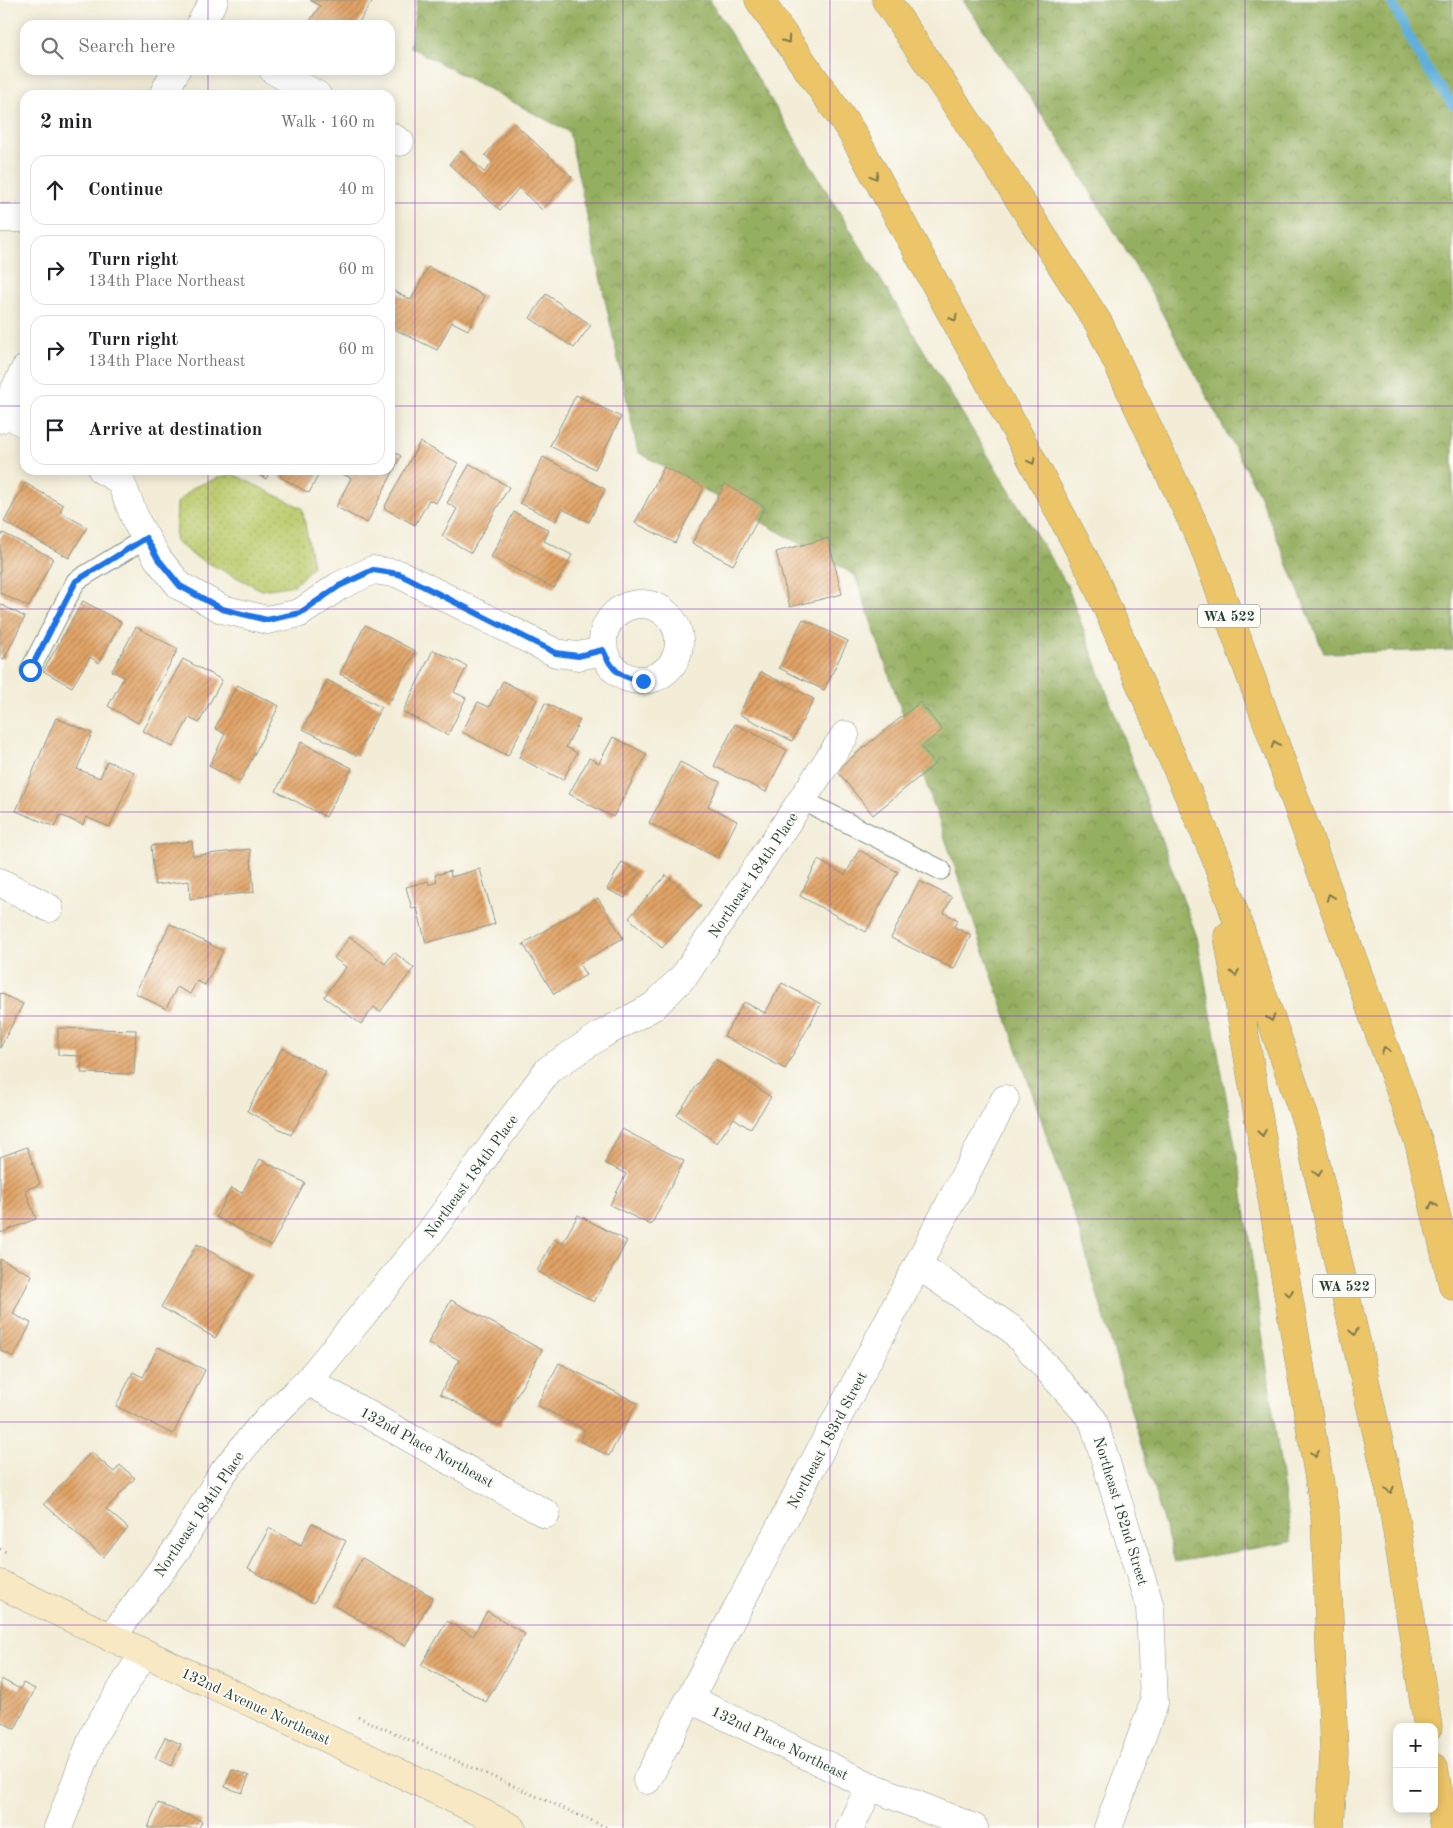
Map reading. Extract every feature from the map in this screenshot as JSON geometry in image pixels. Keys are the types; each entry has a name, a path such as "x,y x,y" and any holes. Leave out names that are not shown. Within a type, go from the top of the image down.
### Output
{"highway":[{"name":"WA 522","path":"759,0 851,131 1024,445 1092,573 1215,856 1307,1124 1392,1500 1427,1723"},
{"name":"WA 522","path":"886,0 1008,182 1099,324 1203,544 1419,1143 1453,1286"},
{"path":"1215,856 1325,1514 1334,1753 1330,1828"},
{"path":"1434,1768 1444,1828"}],"street":[{"path":"203,20 214,0"},
{"path":"166,90 173,75"},
{"path":"282,75 308,90"},
{"path":"0,218 20,218"},
{"path":"10,418 20,385"},
{"path":"111,475 120,480 146,538 158,559 180,586 222,609 267,620 300,613 339,586 373,570 399,574 556,653 578,656 603,650"},
{"name":"Northeast 184th Place","path":"111,1638 180,1545 221,1476 260,1427 308,1381 429,1234 548,1070 601,1035 654,1006 685,975 845,735"},
{"path":"0,882 49,908"},
{"name":"Northeast 183rd Street","path":"647,1780 1006,1099"},
{"name":"Northeast 182nd Street","path":"919,1266 1012,1330 1093,1420 1150,1607 1154,1703 1108,1828"},
{"name":"132nd Place Northeast","path":"308,1381 546,1514"},
{"name":"132nd Avenue Northeast","path":"0,1584 111,1638 427,1785 512,1828"},
{"path":"58,1828 95,1732 144,1653"},
{"name":"132nd Place Northeast","path":"690,1699 870,1786 974,1828"},
{"path":"850,1828 870,1786"}],"lane":[{"path":"30,670 76,581 146,538"},
{"path":"802,800 941,870"}],"green space":[{"path":"417,0 710,0 1067,585 1197,937 1240,1173 1291,1542 1175,1562 1077,1224 855,575 638,452 569,132 410,47"},
{"path":"963,0 1453,0 1453,650 1324,653 1259,494 1152,294 1060,141"},
{"path":"226,475 235,475 302,508 313,566 295,585 262,590 194,556 175,541 177,503 194,487"}],"building":[{"path":"310,0 373,0 360,20 310,20 320,6"},
{"path":"514,123 572,177 542,210 519,188 500,210 449,164 461,151 484,172 493,162 485,155"},
{"path":"428,267 485,296 468,330 452,322 437,350 395,329 395,292 411,300"},
{"path":"546,294 591,325 574,348 530,318"},
{"path":"576,395 621,417 595,469 550,446"},
{"path":"420,442 458,463 436,503 429,500 415,525 384,508"},
{"path":"395,453 401,456 395,468"},
{"path":"543,457 605,489 589,522 562,509 556,521 520,503"},
{"path":"470,464 509,487 471,553 442,536 457,509 447,503"},
{"path":"664,467 704,487 675,543 635,523"},
{"path":"259,475 268,475 266,479"},
{"path":"281,475 318,475 309,493 280,477"},
{"path":"344,475 391,475 367,523 336,507 351,478"},
{"path":"25,483 63,505 60,512 87,527 69,558 4,522"},
{"path":"725,484 765,507 733,565 692,543"},
{"path":"514,512 549,530 544,541 572,555 554,588 491,557"},
{"path":"3,533 53,558 29,607 0,593 0,539"},
{"path":"828,538 842,594 790,607 776,552"},
{"path":"83,601 121,622 99,663 90,657 72,687 43,671"},
{"path":"0,604 25,617 4,659 0,657"},
{"path":"803,619 848,641 824,690 779,668"},
{"path":"365,625 415,651 391,700 340,674"},
{"path":"136,627 178,649 138,723 108,706 124,677 112,671"},
{"path":"433,650 467,666 454,692 466,698 448,735 403,712"},
{"path":"183,659 222,680 199,723 189,718 173,747 143,731"},
{"path":"761,672 814,699 792,741 739,714"},
{"path":"327,680 381,707 357,756 303,729"},
{"path":"503,681 537,699 508,756 462,732 478,702 489,707"},
{"path":"237,685 279,706 240,782 209,766 225,734 215,728"},
{"path":"920,702 942,730 921,747 935,764 873,815 836,770"},
{"path":"545,703 580,720 566,747 577,753 563,780 519,758"},
{"path":"56,718 92,733 77,769 100,778 107,761 134,772 110,827 86,817 83,825 60,815 55,827 16,811"},
{"path":"735,724 787,750 766,792 714,766"},
{"path":"613,737 647,754 613,817 569,794 589,758 599,763"},
{"path":"301,742 352,768 326,817 276,791"},
{"path":"680,762 720,782 708,806 737,821 718,858 649,823"},
{"path":"192,841 193,856 250,849 254,892 190,899 189,881 155,885 151,846"},
{"path":"859,850 898,872 866,932 800,896 818,860 845,875"},
{"path":"622,862 639,872 625,898 607,889"},
{"path":"480,869 495,924 426,943 417,908 412,909 406,887 428,881 429,885 437,882 435,875 450,871 451,877"},
{"path":"666,875 701,906 662,948 629,918"},
{"path":"919,881 952,897 944,913 958,920 954,927 971,935 954,969 891,938"},
{"path":"598,898 623,938 579,964 586,975 554,994 523,944"},
{"path":"170,924 223,951 205,985 197,981 190,994 177,987 166,1009 135,993"},
{"path":"350,937 385,964 394,952 414,968 380,1012 374,1007 361,1024 324,997 346,967 334,958"},
{"path":"782,983 821,1004 785,1069 724,1036 744,1002 765,1013"},
{"path":"0,993 23,1004 0,1048"},
{"path":"58,1028 136,1030 134,1074 81,1073 82,1056 58,1055"},
{"path":"282,1048 326,1072 291,1135 247,1111"},
{"path":"715,1059 771,1097 750,1129 734,1118 717,1143 677,1115"},
{"path":"622,1129 684,1161 651,1225 610,1205 626,1174 605,1163"},
{"path":"27,1147 40,1184 25,1190 36,1219 0,1233 0,1157"},
{"path":"260,1159 305,1183 271,1246 216,1217 231,1188 242,1193"},
{"path":"578,1215 627,1241 594,1302 537,1271 554,1239 562,1244"},
{"path":"197,1244 251,1274 215,1338 161,1307"},
{"path":"0,1259 32,1275 13,1314 31,1323 14,1357 0,1350"},
{"path":"451,1300 542,1350 500,1426 440,1394 459,1360 428,1343"},
{"path":"158,1347 205,1370 173,1434 116,1406 133,1372 143,1377"},
{"path":"559,1363 637,1403 609,1456 580,1441 585,1430 537,1405"},
{"path":"91,1452 114,1472 120,1465 135,1478 106,1509 128,1528 103,1557 44,1504"},
{"path":"312,1523 346,1541 314,1603 248,1569 269,1528 301,1545"},
{"path":"362,1558 433,1597 405,1646 335,1606"},
{"path":"487,1611 525,1634 486,1702 421,1665 447,1621 473,1636"},
{"path":"1,1679 20,1689 23,1683 35,1689 15,1729 0,1721"},
{"path":"165,1737 181,1744 171,1766 155,1758"},
{"path":"232,1769 249,1776 242,1793 225,1787"},
{"path":"158,1803 202,1821 199,1828 148,1828"}],"waterway":[{"path":"1390,0 1425,66 1453,105"}],"route":[{"path":"30,670 76,581 146,538 158,559 180,586 222,609 267,620 300,613 339,586 373,570 399,574 556,653 578,656 603,650 608,663 618,673 630,679 643,681"}]}
